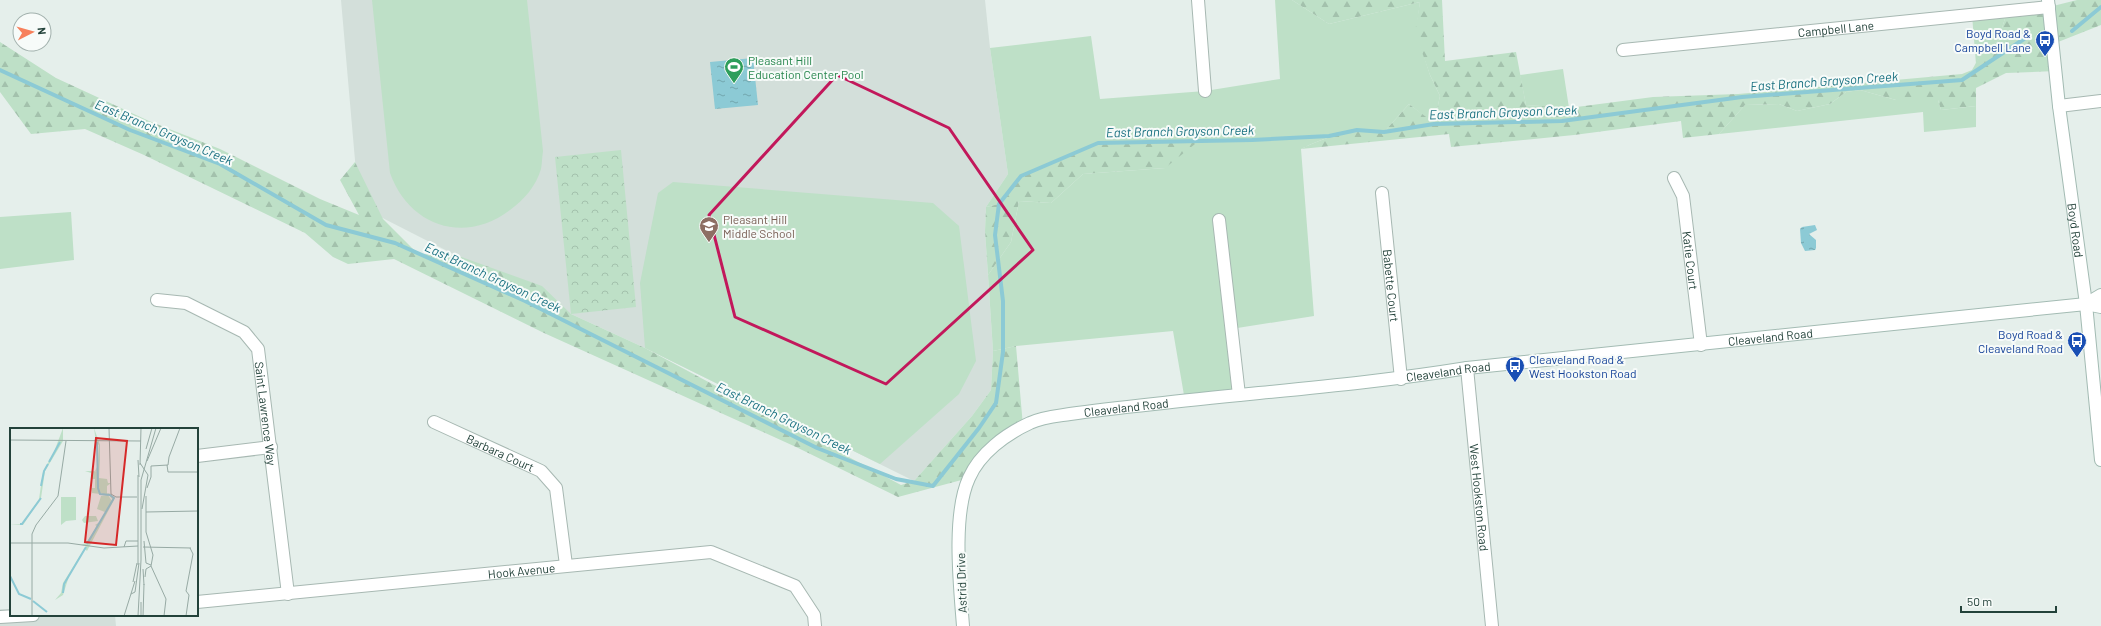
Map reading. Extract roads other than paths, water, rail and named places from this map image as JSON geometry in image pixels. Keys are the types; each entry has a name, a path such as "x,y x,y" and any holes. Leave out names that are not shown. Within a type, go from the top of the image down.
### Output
{"street":[{"path":"1198,0 1205,91"},
{"name":"Campbell Lane","path":"1623,50 2048,4"},
{"name":"Boyd Road","path":"2048,4 2059,106 2086,304 2101,460"},
{"path":"2059,106 2101,101"},
{"name":"Katie Court","path":"1674,178 1683,196 1701,345"},
{"name":"Babette Court","path":"1382,193 1401,379"},
{"path":"1219,220 1238,395"},
{"name":"Cleaveland Road","path":"2086,304 2101,295"},
{"name":"Saint Lawrence Way","path":"156,300 186,303 244,332 258,349 288,594"},
{"name":"Cleaveland Road","path":"960,541 961,508 969,478 980,461 1003,437 1032,422 1093,411 1401,379 1467,368 2086,304 2101,306"},
{"name":"West Hookston Road","path":"1467,368 1492,626"},
{"name":"Barbara Court","path":"434,422 541,470 556,488 566,565"},
{"path":"198,456 271,447"},
{"name":"Astrid Drive","path":"960,541 959,574 963,626"},
{"name":"Hook Avenue","path":"198,602 711,552 795,586 814,615 815,626"},
{"path":"0,617 16,616"}],"water":[{"name":"Pleasant Hill Education Center Pool","path":"753,58 758,105 715,109 710,62"},
{"path":"1815,225 1817,230 1809,234 1816,240 1816,248 1815,250 1805,251 1801,243 1800,229 1802,227"}],"waterway":[{"path":"2072,31 2101,7"},
{"name":"East Branch Grayson Creek","path":"0,70 130,130 220,164 326,225 395,243 525,301 817,448 896,479 933,486 979,428 996,403 1003,352 1003,301 995,235 999,204 1021,176 1098,143 1252,140 1329,136 1357,130 1384,132 1434,124 1562,121 1742,97 1962,80 2024,39"}],"place":[{"name":"Boyd Road & Campbell Lane","path":"2045,57"},
{"name":"Pleasant Hill Education Center Pool","path":"734,84"},
{"name":"Pleasant Hill Middle School","path":"709,243"},
{"name":"Boyd Road & Cleaveland Road","path":"2077,358"},
{"name":"Cleaveland Road & West Hookston Road","path":"1515,383"}]}
